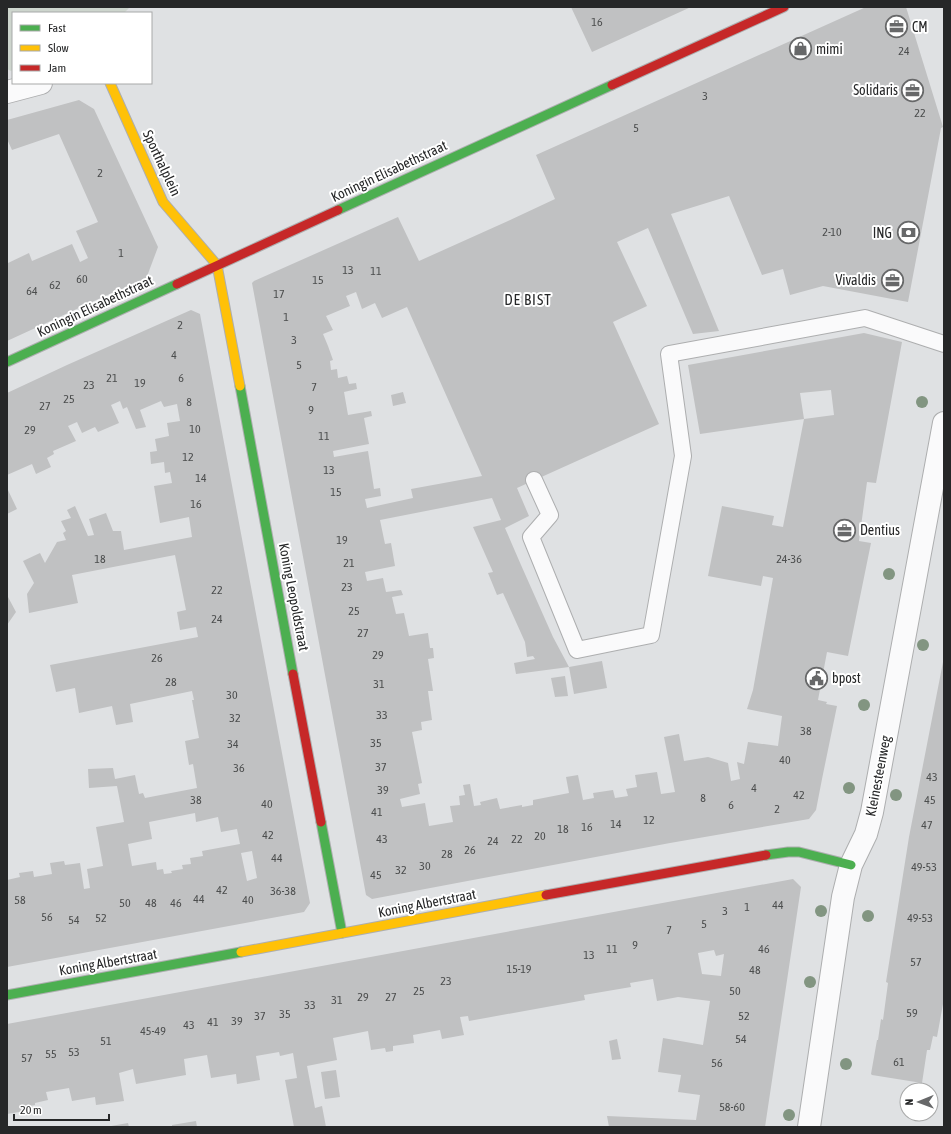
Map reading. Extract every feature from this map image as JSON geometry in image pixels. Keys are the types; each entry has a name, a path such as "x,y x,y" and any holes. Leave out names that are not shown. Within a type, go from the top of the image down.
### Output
{"street":[{"name":"Koningin Elisabethstraat","path":"7,362 422,171 784,7"},
{"path":"7,92 37,84"},
{"name":"Sporthalplein","path":"110,84 163,202 217,265"},
{"name":"Koning Leopoldstraat","path":"217,265 342,933"},
{"name":"Kleinesteenweg","path":"809,1127 843,896 851,865 866,834 872,812 944,423"},
{"name":"Koning Albertstraat","path":"7,995 756,856 799,852 851,865"}],"lane":[{"path":"534,480 550,515 531,537 577,650 651,635 683,456 669,354 865,318 944,344"}],"shaded area":[{"path":"7,7 129,7 125,12 12,12 12,70 7,69"}],"building":[{"path":"571,7 691,7 592,52"},
{"path":"866,7 906,7 943,127 941,128 908,302 823,286 790,295 783,269 762,275 729,196 671,214 719,331 693,334 648,228 617,242 647,306 613,322 659,424 517,488 529,516 505,528 553,637 569,667 516,674 514,663 535,659 533,656 527,657 525,642 503,593 497,595 488,573 493,572 473,527 501,520 492,498 380,520 385,544 391,543 395,566 365,572 367,581 383,578 386,592 401,590 403,595 392,597 396,614 404,613 409,636 428,633 430,648 433,648 434,658 428,659 433,691 428,691 432,720 421,722 422,730 412,732 422,783 418,784 420,794 400,799 402,807 425,803 429,826 453,822 450,806 460,805 459,796 465,795 463,785 470,784 474,806 481,805 480,802 497,798 500,809 522,805 522,807 533,805 533,800 569,793 566,777 578,775 583,800 594,798 593,793 613,790 615,798 628,796 626,789 637,787 635,775 657,772 661,794 675,792 664,737 679,734 684,761 708,757 728,763 731,781 740,779 737,762 744,764 748,742 778,746 782,716 747,709 753,690 773,578 763,576 761,586 708,576 722,506 774,516 772,525 783,527 804,419 700,434 688,365 864,333 902,342 876,483 867,482 859,541 871,543 848,656 827,652 818,700 827,702 826,704 837,706 816,810 809,819 670,843 372,899 366,895 252,283 398,217 419,261 555,199 536,155","holes":["356,292 362,309 375,303 382,318 407,307 482,476 411,489 413,498 367,508 365,499 381,496 380,488 374,489 368,451 334,457 333,451 369,444 364,418 372,416 371,411 348,415 344,392 357,389 356,383 349,384 347,376 338,378 337,369 331,370 330,361 333,360 323,334 333,330 326,316 350,306 346,296","831,390 834,415 804,419 800,393"]},
{"path":"79,100 94,109 158,247 146,279 7,341 7,261 8,263 29,253 32,261 72,244 80,262 88,258 76,231 98,222 59,134 12,150 7,139 7,120"},
{"path":"191,310 200,314 310,903 304,912 7,967 7,880 20,877 19,873 33,871 34,877 52,874 50,863 64,861 65,865 80,863 84,889 90,888 87,869 103,866 96,827 124,822 117,786 89,788 88,769 113,768 115,779 135,775 139,794 143,793 145,798 197,788 193,764 189,765 185,741 199,738 192,700 194,700 192,691 130,704 133,722 116,725 112,706 79,713 75,688 56,692 50,665 198,637 196,627 180,630 177,612 186,610 175,555 72,575 78,603 29,613 27,594 34,583 23,561 40,553 45,563 57,542 66,540 63,533 66,531 61,521 71,518 67,510 75,506 88,536 94,535 89,519 106,513 113,531 121,531 124,550 192,537 189,517 160,523 154,486 172,483 170,472 165,473 164,462 151,464 150,452 157,451 155,439 169,436 167,423 180,421 177,404 164,407 161,401 140,410 146,427 136,429 127,407 123,409 120,401 111,405 119,423 98,432 95,427 82,433 77,422 68,426 76,441 53,451 54,454 47,458 51,467 36,474 32,464 7,475 7,393","holes":["195,813 196,822 218,817 221,832 237,829 240,844 202,851 203,856 190,858 191,864 182,865 183,869 171,871 172,873 164,874 163,869 157,870 156,862 132,866 128,844 152,839 149,822","252,851 257,878 247,881 241,853"]},
{"path":"403,392 406,403 393,406 391,395"},
{"path":"7,488 17,509 7,514"},
{"path":"7,597 16,612 7,625"},
{"path":"602,661 607,688 574,694 569,667"},
{"path":"943,662 944,1004 937,1037 933,1036 930,1050 927,1050 922,1082 871,1074 881,1019 883,1020 888,983 886,982 909,837"},
{"path":"565,676 568,696 555,697 551,678"},
{"path":"793,879 801,887 765,1127 609,1127 607,1116 696,1120 700,1095 678,1092 681,1075 658,1072 663,1038 703,1045 710,1001 678,997 657,1001 653,979 630,983 631,987 584,995 585,1000 469,1021 468,1016 460,1017 464,1035 442,1039 440,1030 413,1035 414,1043 393,1046 393,1051 386,1052 385,1048 371,1050 368,1031 333,1038 337,1060 307,1066 315,1108 322,1106 326,1127 294,1127 285,1080 297,1078 293,1053 280,1056 279,1052 256,1056 260,1080 237,1084 236,1074 211,1078 207,1055 184,1059 186,1075 136,1084 133,1069 119,1073 124,1101 96,1105 95,1097 72,1101 69,1088 46,1092 48,1100 24,1107 25,1111 7,1114 7,1024","holes":["714,950 716,956 724,954 721,976 702,974 698,953"]},
{"path":"617,1039 621,1059 612,1060 609,1041"},
{"path":"336,1070 340,1097 325,1099 321,1072"},
{"path":"196,1121 197,1127 172,1127 172,1125"},
{"path":"128,1123 129,1127 111,1127 111,1126"}],"traffic: fast":[{"path":"338,210 612,85"},
{"path":"7,362 177,284"},
{"path":"240,386 293,674"},
{"path":"321,822 342,933"},
{"path":"766,855 799,852 851,865"},
{"path":"7,995 241,952"}],"traffic: slow":[{"path":"110,84 163,202 217,265 240,386"},
{"path":"241,952 546,895"}],"traffic: jam":[{"path":"612,85 784,7"},
{"path":"177,284 338,210"},
{"path":"293,674 321,822"},
{"path":"546,895 766,855"}],"place":[{"name":"CM","path":"896,27"},
{"name":"mimi","path":"801,49"},
{"name":"Solidaris","path":"913,90"},
{"name":"ING","path":"908,233"},
{"name":"Vivaldis","path":"892,280"},
{"name":"Dentius","path":"844,530"},
{"name":"bpost","path":"817,678"}],"district":[{"name":"DE BIST","path":"528,300"}]}
